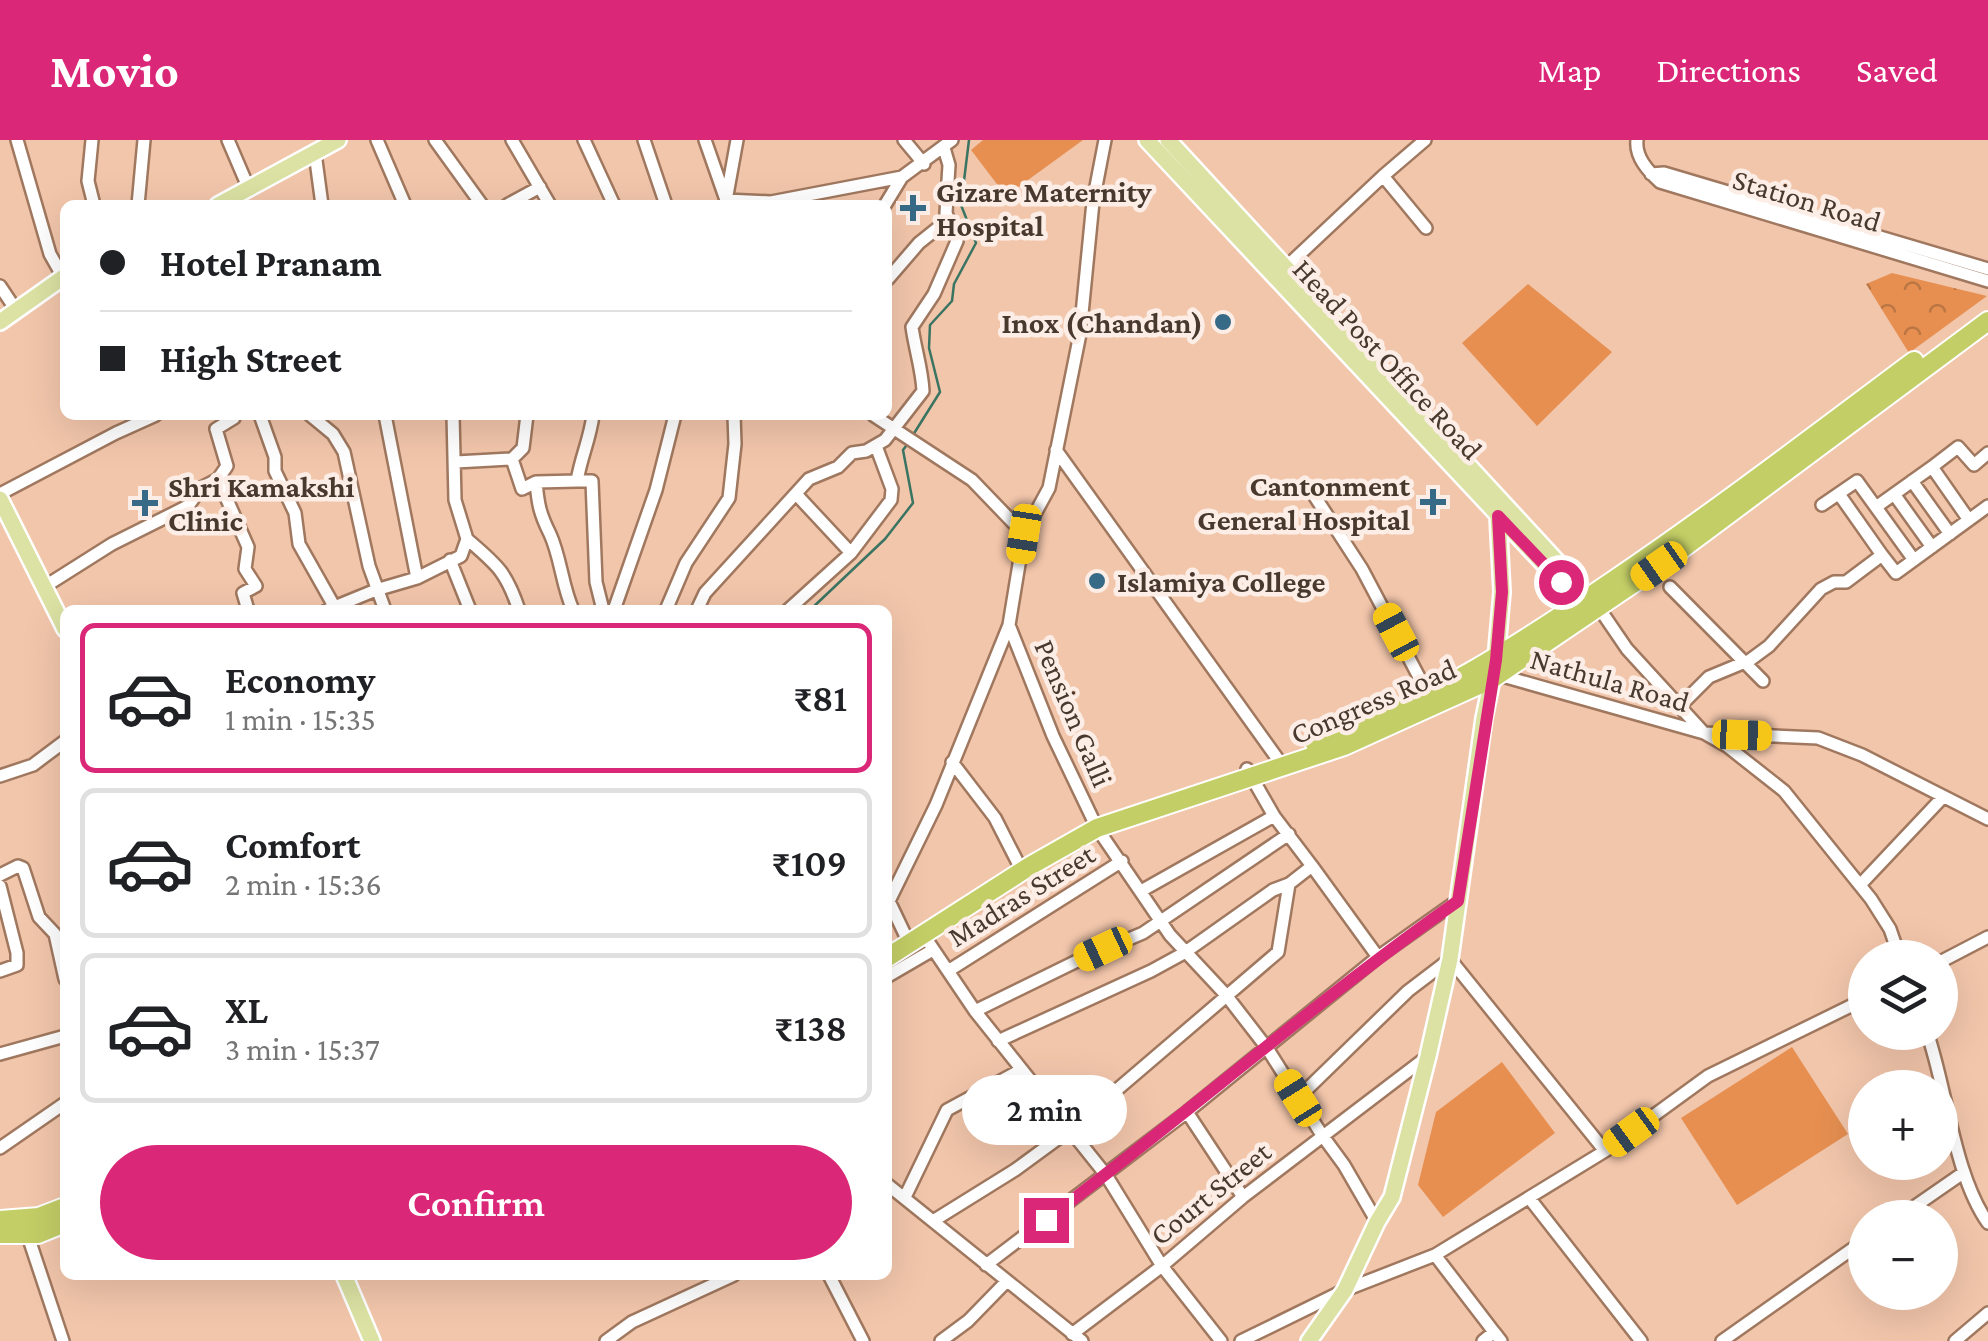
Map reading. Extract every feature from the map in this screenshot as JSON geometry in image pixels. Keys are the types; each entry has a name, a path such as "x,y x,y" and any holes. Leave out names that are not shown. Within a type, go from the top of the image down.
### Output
{"highway":[{"name":"Congress Road","path":"1590,606 1988,308"},
{"name":"Congress Road","path":"910,942 1018,863 1095,824 1394,725 1496,671 1757,495 1988,320"},
{"name":"Congress Road","path":"1279,764 1429,696 1496,671"},
{"name":"Congress Road","path":"910,942 1095,824"},
{"path":"0,1220 39,1217 60,1209"},
{"path":"0,1234 28,1236 60,1225"}],"main road":[{"path":"228,200 338,140"},
{"name":"Head Post Office Road","path":"1147,140 1489,497 1498,516 1590,606"},
{"name":"Head Post Office Road","path":"1168,140 1590,606"},
{"path":"0,322 60,279"},
{"path":"0,497 60,619"},
{"path":"1309,1341 1346,1290 1392,1197 1450,960 1496,671 1502,592 1498,516"},
{"path":"346,1280 372,1341"}],"street":[{"path":"17,140 50,254 60,270"},
{"path":"92,140 88,180 93,200"},
{"path":"138,200 144,140"},
{"path":"228,140 249,188"},
{"path":"377,140 403,200"},
{"path":"435,140 478,200"},
{"path":"512,140 547,200"},
{"path":"584,140 612,200"},
{"path":"644,140 664,200"},
{"path":"705,140 724,200"},
{"path":"725,200 737,140"},
{"path":"904,140 924,164"},
{"path":"892,895 936,805 1009,625 1024,534 1049,488 1080,334 1093,202 1105,140"},
{"path":"1284,269 1425,140"},
{"path":"1637,140 1636,148 1651,174 1664,173 1988,269"},
{"path":"783,200 902,177 948,144"},
{"path":"700,605 705,593 810,479 838,467 852,453 876,446 897,433 923,391 912,327 934,294 957,241 946,212 948,144"},
{"path":"315,152 321,200"},
{"name":"Station Road","path":"1651,174 1660,182 1988,281"},
{"path":"1383,176 1426,228"},
{"path":"888,200 902,177"},
{"path":"515,200 540,187"},
{"path":"840,200 846,189"},
{"path":"892,274 919,243 949,218"},
{"path":"0,286 16,310"},
{"path":"0,497 144,420"},
{"path":"44,587 112,544 188,506 201,488 218,478 227,466 216,429 231,420"},
{"path":"262,420 275,457 275,471 295,512 299,544 330,605"},
{"path":"316,420 333,434 344,452 376,590 384,605"},
{"path":"387,420 418,578"},
{"path":"338,605 418,578 461,556 466,539 455,500 454,420"},
{"path":"456,462 512,459 523,448 526,420"},
{"path":"577,481 580,458 589,446 593,420"},
{"path":"616,605 656,490 675,420"},
{"path":"668,605 686,564 729,498 734,420"},
{"path":"880,420 972,480 1024,534"},
{"path":"794,605 851,553 891,500 892,489 876,446"},
{"path":"1876,507 1958,447 1974,465 1988,453"},
{"path":"1056,450 1279,764"},
{"path":"512,459 522,489 536,482 592,482 596,582 602,605"},
{"path":"1932,467 1969,520"},
{"path":"218,478 248,546 245,569 256,586 244,593 247,605"},
{"path":"1822,506 1858,481 1914,560"},
{"path":"1912,481 1950,534"},
{"path":"536,482 539,512 549,532 571,605"},
{"path":"1310,488 1362,569 1429,696"},
{"path":"796,494 851,553"},
{"path":"1840,494 1896,573 1988,506"},
{"path":"1894,494 1932,547"},
{"path":"466,539 509,580 517,605"},
{"path":"1680,706 1709,677 1769,646 1820,589 1834,582 1846,582 1882,555"},
{"path":"450,560 468,605"},
{"path":"1670,587 1763,682"},
{"path":"1590,606 1704,733 1784,791 1860,885 1894,940"},
{"name":"Pension Galli","path":"1009,625 1053,736 1095,824 1184,953 1226,995 1267,1048 1377,1222"},
{"name":"Nathula Road","path":"1496,671 1704,733 1818,738 1862,755 1988,820"},
{"path":"0,776 32,765 60,744"},
{"path":"952,762 995,818 1018,863"},
{"path":"1250,773 1274,816 1378,957"},
{"path":"1860,885 1942,797"},
{"path":"1141,892 1274,816"},
{"path":"975,1011 1162,922 1289,834"},
{"name":"Madras Street","path":"948,971 1122,862"},
{"path":"0,876 18,866 23,868 39,917 56,934 60,954"},
{"path":"998,1041 1151,972 1312,866"},
{"path":"932,1221 1015,1170 1070,1129 1278,952 1289,884"},
{"path":"0,886 18,953 17,965 0,971"},
{"path":"986,1265 1187,1112 1378,957 1458,901"},
{"path":"892,907 910,942 948,971 1020,1070 1106,1175 1162,1266 1221,1341"},
{"path":"1958,953 1988,938"},
{"path":"892,970 910,942"},
{"path":"1298,1098 1408,991 1450,960 1605,1151"},
{"path":"1241,1341 1346,1290 1435,1255 1605,1151 1708,1076 1848,1007"},
{"path":"0,1054 60,1037"},
{"path":"1932,1050 1963,1173 1976,1206 1988,1223"},
{"name":"Court Street","path":"1077,1337 1243,1197 1428,1056"},
{"path":"905,1197 944,1114 1020,1070"},
{"path":"0,1148 60,1106"},
{"path":"1187,1112 1243,1197"},
{"path":"1924,1200 1963,1173"},
{"path":"892,1188 1077,1337"},
{"path":"1530,1199 1642,1341"},
{"path":"28,1236 63,1341"},
{"path":"1722,1341 1848,1252"},
{"path":"1435,1255 1498,1336 1483,1341"},
{"path":"606,1341 632,1322 723,1280"},
{"path":"832,1280 863,1341"},
{"path":"942,1341 1006,1282"},
{"path":"1955,1341 1988,1313"}],"green space":[{"path":"983,140 1083,140 1006,196 971,150"},
{"path":"1892,273 1987,296 1909,353 1866,284"},
{"path":"1528,284 1612,352 1537,426 1462,343"},
{"path":"1792,1047 1848,1134 1737,1205 1681,1118"},
{"path":"1502,1062 1555,1133 1443,1217 1418,1185 1436,1112"}],"waterway":[{"path":"913,435 940,392 929,348 930,325 952,301 954,284 976,243 961,205 969,140"},
{"path":"815,605 885,539 913,503 903,450 909,442"}],"place":[{"name":"Gizare Maternity Hospital","path":"913,208"},
{"name":"Inox (Chandan)","path":"1223,322"},
{"name":"Cantonment General Hospital","path":"1433,502"},
{"name":"Shri Kamakshi Clinic","path":"145,503"},
{"name":"Islamiya College","path":"1097,581"}],"route":[{"path":"1046,1220 1378,957 1458,901 1496,660 1502,592 1498,516 1561,582"}]}
